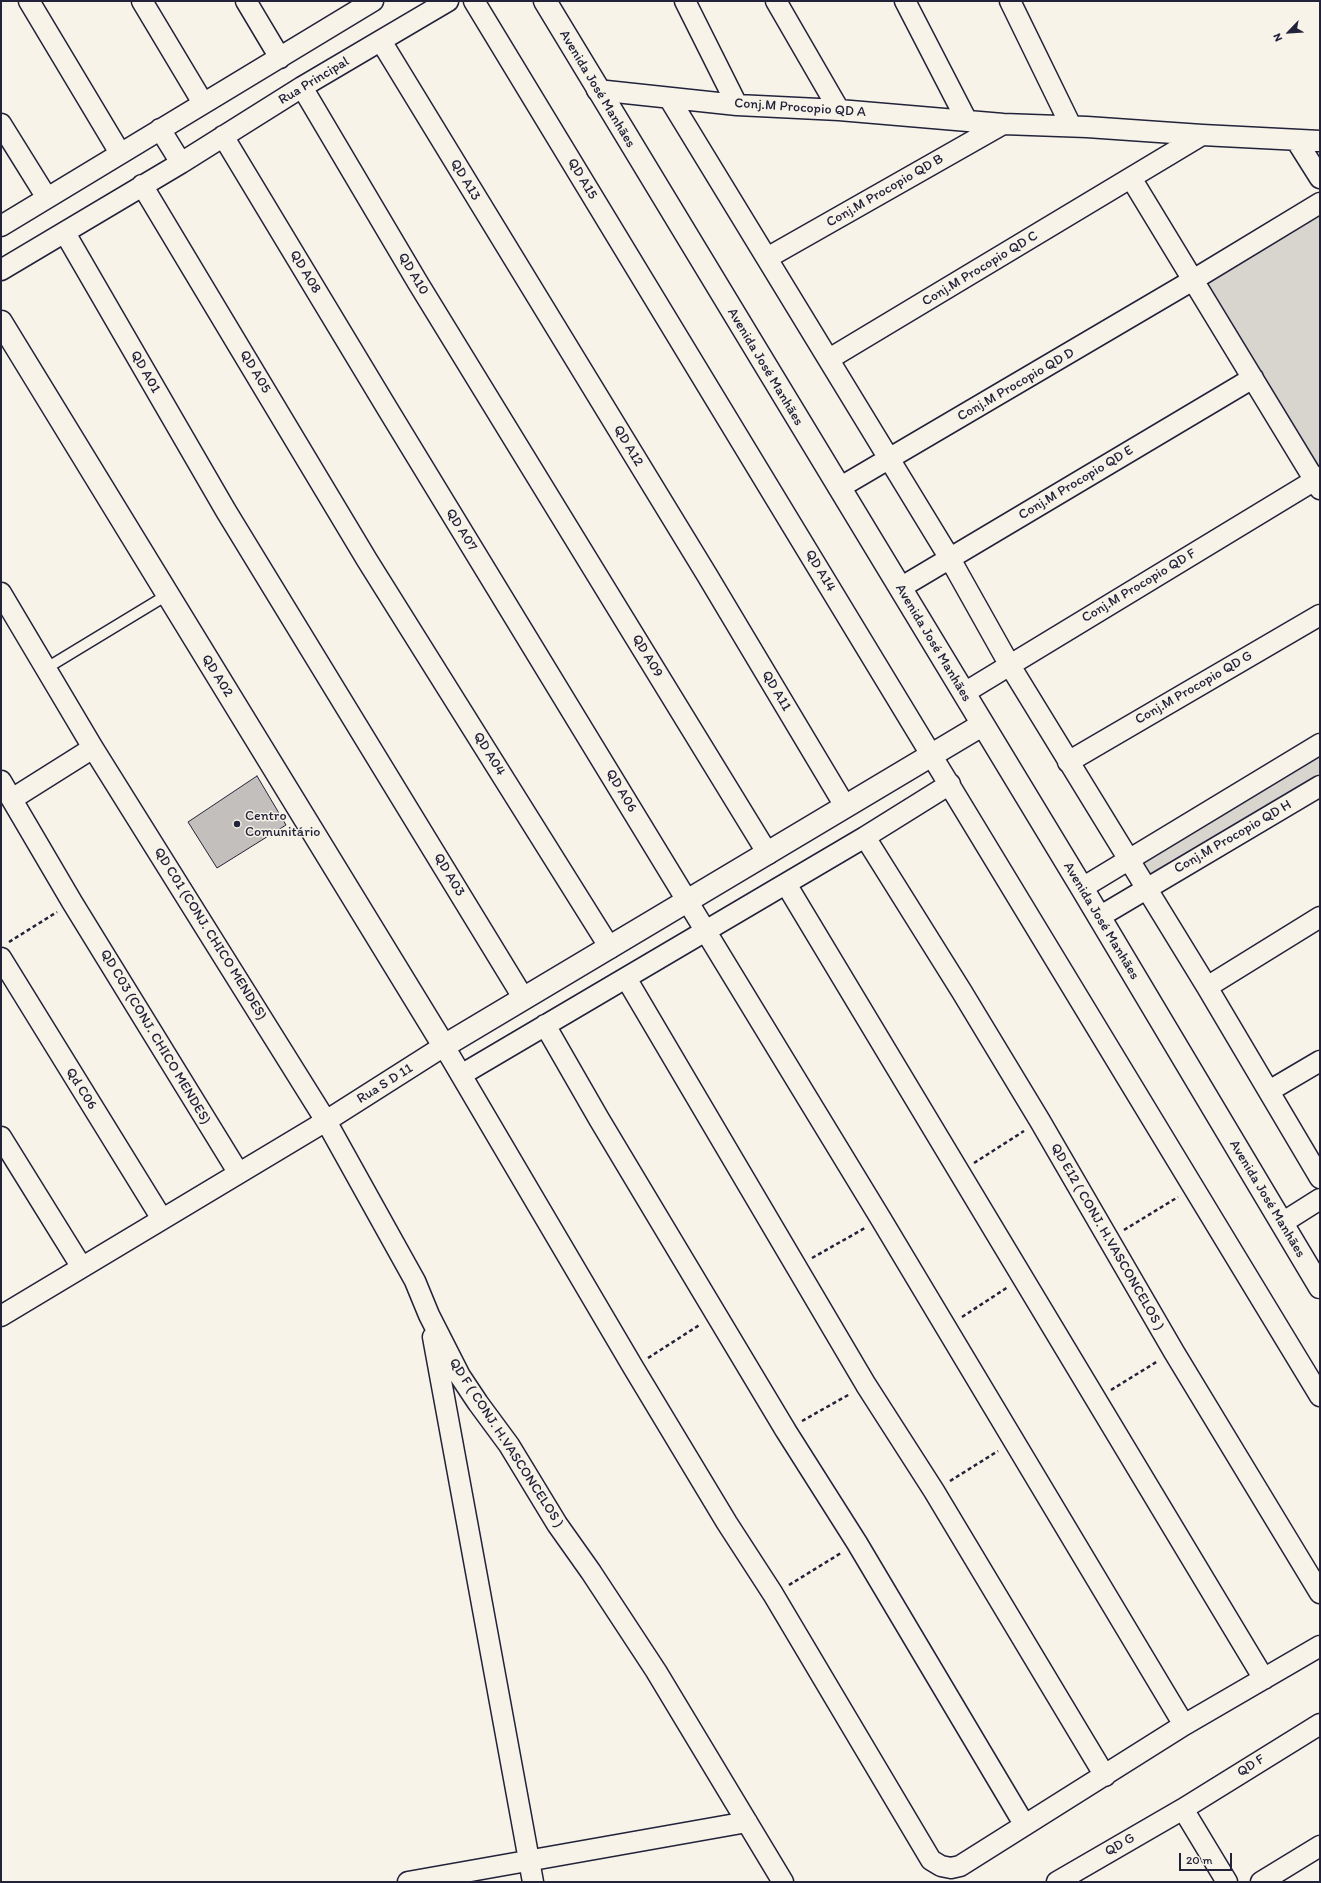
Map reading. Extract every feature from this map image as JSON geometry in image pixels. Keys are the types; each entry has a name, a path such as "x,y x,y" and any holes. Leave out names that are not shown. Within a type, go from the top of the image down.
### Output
{"street":[{"path":"29,1 120,154"},
{"path":"142,1 203,103"},
{"path":"246,1 280,58"},
{"name":"Rua Principal","path":"1,270 181,163 302,87 381,42 448,1"},
{"name":"QD A15","path":"474,1 691,358"},
{"name":"Avenida José Manhães","path":"545,1 597,90 1082,888 1282,1223 1318,1278"},
{"path":"686,1 737,105"},
{"path":"776,1 839,110"},
{"path":"906,1 967,121"},
{"path":"1010,1 1071,126"},
{"path":"1,226 280,58 365,3"},
{"name":"QD A13","path":"381,42 549,318"},
{"name":"QD A10","path":"302,87 422,290 527,459"},
{"name":"Conj.M Procopio QD A","path":"597,90 737,105 839,110 1002,124 1071,126 1202,136 1320,140"},
{"path":"669,98 949,557 1009,664 1129,859 1320,1178"},
{"path":"1,124 47,198"},
{"name":"Conj.M Procopio QD B","path":"767,258 1002,124"},
{"path":"160,129 181,163"},
{"name":"QD A08","path":"223,136 387,408"},
{"name":"Conj.M Procopio QD C","path":"829,359 1202,136"},
{"path":"1296,140 1320,178"},
{"path":"1131,178 1318,482"},
{"name":"QD A05","path":"142,185 367,560"},
{"name":"Conj.M Procopio QD D","path":"839,488 1193,280 1320,203"},
{"name":"QD A01","path":"65,232 226,511 374,752"},
{"name":"QD A12","path":"549,318 707,575"},
{"name":"QD A02","path":"1,322 444,1046"},
{"name":"QD A14","path":"691,358 1320,1396"},
{"name":"Conj.M Procopio QD E","path":"900,588 949,557 1253,378"},
{"name":"QD A07","path":"387,408 536,652"},
{"name":"QD A09","path":"527,459 768,854"},
{"name":"Conj.M Procopio QD F","path":"964,693 1009,664 1318,482"},
{"name":"QD A04","path":"367,560 610,948"},
{"name":"QD A11","path":"707,575 845,806"},
{"name":"QD C01 (CONJ. CHICO MENDES)","path":"1,593 93,748 326,1121"},
{"name":"Conj.M Procopio QD G","path":"1068,762 1320,615"},
{"name":"QD A06","path":"536,652 881,1219 1184,1725"},
{"path":"982,725 845,806 688,902 444,1046 633,1367 727,1523 773,1594 931,1860 946,1867 951,1868 960,1866 1024,1824 1104,1776 1184,1725 1320,1646"},
{"path":"1082,888 1320,744"},
{"path":"12,799 93,748"},
{"name":"QD A03","path":"374,752 524,999"},
{"name":"QD C03 (CONJ. CHICO MENDES)","path":"1,781 72,902 238,1172"},
{"path":"461,1075 865,837 950,784"},
{"name":"Conj.M Procopio QD H","path":"1099,917 1145,888 1320,786"},
{"name":"QD E12 ( CONJ. H.VASCONCELOS )","path":"865,837 962,992 1040,1122 1174,1352 1320,1593"},
{"path":"786,884 1264,1679"},
{"path":"1206,987 1320,917"},
{"name":"Qd C06","path":"4,951 162,1220"},
{"path":"626,978 866,1385 934,1491 1104,1776"},
{"path":"545,1025 786,1431 857,1543 1024,1824"},
{"name":"Rua S D 11","path":"1,1316 82,1266 162,1220 238,1172 326,1121 444,1046"},
{"path":"1269,1091 1320,1061"},
{"name":"QD F ( CONJ. H.VASCONCELOS )","path":"326,1121 415,1281 429,1315 460,1376 478,1404 509,1445 557,1524 591,1572 656,1672 783,1882"},
{"path":"1,1138 82,1266"},
{"path":"1282,1223 1320,1199"},
{"path":"429,1315 533,1882"},
{"name":"QD F","path":"1183,1809 1320,1724"},
{"path":"1183,1809 1227,1882"},
{"name":"QD G","path":"1057,1882 1183,1809"},
{"path":"408,1882 747,1822"},
{"path":"1261,1882 1320,1846"}],"lane":[{"path":"45,669 167,595"}],"path":[{"path":"4,951 72,902"},
{"path":"958,1172 1040,1122"},
{"path":"1108,1239 1193,1188"},
{"path":"797,1266 881,1219"},
{"path":"946,1327 1022,1278"},
{"path":"633,1367 717,1315"},
{"path":"1096,1400 1174,1352"},
{"path":"786,1431 866,1385"},
{"path":"934,1491 1014,1442"},
{"path":"773,1594 857,1543"}],"shaded area":[{"path":"1320,208 1320,478 1200,282"},
{"path":"1320,752 1320,779 1150,879 1138,858"}],"building":[{"name":"Centro Comunitário","path":"257,776 286,825 217,868 188,822"}],"place":[{"name":"Centro Comunitário","path":"237,824"}]}
